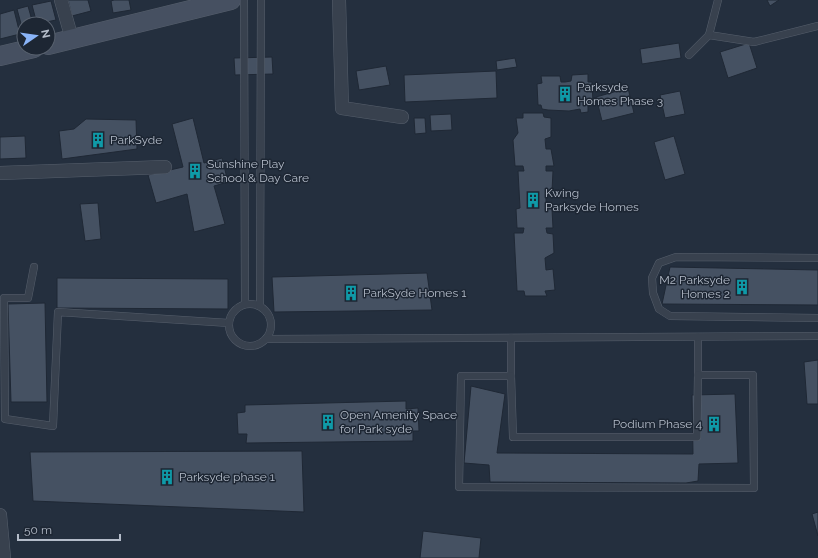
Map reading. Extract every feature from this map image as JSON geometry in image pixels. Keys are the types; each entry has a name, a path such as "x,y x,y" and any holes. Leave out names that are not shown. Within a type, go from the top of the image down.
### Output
{"street":[{"path":"61,0 72,39"},
{"path":"56,43 231,0"},
{"path":"339,0 342,108 402,117"},
{"path":"0,56 16,52"},
{"path":"0,173 165,167"},
{"path":"0,515 4,558"}],"lane":[{"path":"244,0 245,304"},
{"path":"260,306 261,0"},
{"path":"690,55 709,35 718,0"},
{"path":"709,35 754,42 818,26"},
{"path":"818,258 676,257 659,263 652,278 653,293 659,308 670,316 818,318"},
{"path":"34,267 28,298 4,298 5,419 53,426 58,312 229,323"},
{"path":"245,304 260,306 269,314 271,320 272,327 270,334 261,344 255,346 242,345 232,336 230,330 229,323 234,311 245,304"},
{"path":"266,339 818,336"},
{"path":"511,338 513,437 697,437 698,337"},
{"path":"511,376 461,376 459,487 754,488 753,375 698,375"}],"building":[{"path":"68,0 88,0 91,11 72,16"},
{"path":"129,0 131,10 113,13 111,1"},
{"path":"767,0 779,0 770,6"},
{"path":"51,1 55,16 35,16 32,5"},
{"path":"28,6 31,16 19,16 17,9"},
{"path":"14,10 16,18 16,35 0,39 0,14"},
{"path":"679,43 681,58 642,64 640,49"},
{"path":"749,43 757,68 728,78 720,52"},
{"path":"272,57 273,74 235,75 234,58"},
{"path":"515,58 517,67 497,70 496,61"},
{"path":"386,66 390,85 359,90 356,71"},
{"path":"496,71 497,98 405,102 404,75"},
{"name":"Parksyde Homes Phase 3","path":"588,74 588,82 592,82 593,103 588,105 588,112 581,113 580,109 569,111 548,110 542,109 541,105 538,105 537,84 542,83 541,76 560,76 561,82 565,82 571,81 572,75"},
{"path":"628,88 634,113 602,121 596,97"},
{"path":"680,91 685,114 665,118 660,95"},
{"name":"Kwing Parksyde Homes","path":"523,113 543,113 544,117 551,118 551,137 545,139 546,149 551,149 554,166 546,166 546,171 553,171 552,191 546,192 546,208 552,209 553,228 546,228 547,233 553,234 554,253 545,258 546,270 553,269 555,290 545,291 547,296 525,296 524,291 517,291 514,233 523,233 524,228 517,228 516,209 520,208 518,171 524,171 523,166 515,166 513,140 518,133 516,118 523,118"},
{"path":"451,114 452,130 431,131 430,115"},
{"name":"Sunshine Play School & Day Care","path":"193,118 204,163 222,158 228,182 214,186 225,224 194,232 187,194 156,203 148,175 183,167 172,124"},
{"path":"414,118 425,118 426,133 415,134"},
{"name":"ParkSyde","path":"86,119 136,120 137,149 62,159 59,131 74,129"},
{"path":"25,136 26,158 0,159 0,137"},
{"path":"674,136 685,174 665,180 654,142"},
{"path":"98,203 101,239 85,241 80,204"},
{"name":"M2 Parksyde Homes 2","path":"670,267 818,270 818,305 662,304"},
{"name":"ParkSyde Homes 1","path":"427,273 432,310 274,312 272,277"},
{"path":"57,278 228,279 228,309 57,308"},
{"path":"45,303 47,402 11,402 8,304"},
{"path":"818,360 818,404 807,404 804,362"},
{"name":"Podium Phase 4","path":"471,386 505,394 497,453 693,454 692,395 735,394 738,463 699,464 698,481 686,483 490,482 489,465 464,463"},
{"name":"Open Amenity Space for Park syde","path":"406,401 406,409 418,408 419,431 413,431 413,441 246,443 247,434 238,434 237,413 245,412 245,405"},
{"name":"Parksyde phase 1","path":"302,451 304,512 33,501 30,452"},
{"path":"818,512 818,536 812,514"},
{"path":"423,531 481,538 479,558 420,558"}],"place":[{"name":"Parksyde Homes Phase 3","path":"565,94"},
{"name":"ParkSyde","path":"98,140"},
{"name":"Sunshine Play School & Day Care","path":"195,171"},
{"name":"Kwing Parksyde Homes","path":"533,200"},
{"name":"M2 Parksyde Homes 2","path":"742,287"},
{"name":"ParkSyde Homes 1","path":"351,293"},
{"name":"Open Amenity Space for Park syde","path":"328,422"},
{"name":"Podium Phase 4","path":"714,424"},
{"name":"Parksyde phase 1","path":"167,477"}]}
